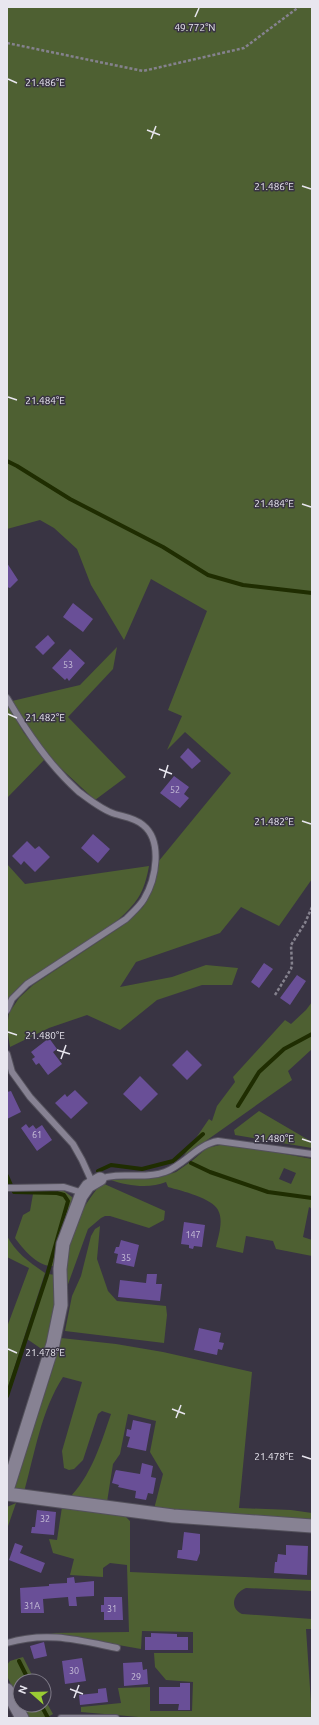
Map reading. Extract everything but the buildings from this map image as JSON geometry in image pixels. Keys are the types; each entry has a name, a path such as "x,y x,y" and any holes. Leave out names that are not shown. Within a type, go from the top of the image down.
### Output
{"street":[{"path":"7,1490 10,1471 53,1344 61,1305 60,1269 63,1244 74,1212 83,1193 96,1180"},
{"path":"7,1494 173,1516 312,1526"},
{"path":"7,1690 22,1718"}],"lane":[{"path":"7,698 30,736 60,773 80,792 100,807 115,814 137,821 143,825 153,838 156,850 155,866 150,885 144,898 136,909 126,919 27,984 12,999 7,1010"},
{"path":"7,1054 12,1072 30,1097 73,1144 96,1180 114,1176 154,1175 164,1173 178,1166 209,1143 218,1141 312,1154"},
{"path":"7,1188 64,1187 83,1193"},
{"path":"7,1643 28,1638 48,1636 75,1639 117,1648"},
{"path":"60,1718 116,1718"}],"path":[{"path":"7,43 143,71 244,48 299,7"},
{"path":"275,995 291,969 291,945 305,923 308,913 312,907"}],"green space":[{"path":"7,7 312,7 312,879 279,926 241,907 220,933 136,962 120,987 172,977 206,965 238,968 232,985 202,985 157,1000 120,1030 87,1015 49,1028 10,1047 7,1028 9,1013 19,998 33,985 122,926 143,907 152,889 158,862 231,773 185,732 167,750 182,716 168,710 207,611 151,579 124,640 91,585 77,549 54,528 40,520 7,529"},
{"path":"117,647 113,669 68,717 126,777 95,800 53,761 31,734 12,701 80,685"},
{"path":"7,704 24,733 45,759 7,798"},
{"path":"7,864 25,884 149,866 145,883 138,898 120,918 94,937 27,980 18,988 7,1003"},
{"path":"312,1002 312,1049 288,1071 292,1080 183,1157 209,1119 212,1121 217,1106 235,1082 233,1077 285,1020 291,1024"},
{"path":"259,1111 312,1142 312,1148 235,1135 234,1130"},
{"path":"220,1145 237,1145 312,1159 312,1209 309,1207 303,1237 312,1240 312,1256 276,1249 273,1241 246,1236 243,1253 216,1247 220,1229 220,1214 215,1206 210,1202 168,1187 166,1182 138,1186 111,1180 161,1177 176,1172 207,1148","holes":["284,1168 296,1173 291,1184 279,1179"]},
{"path":"102,1183 165,1211 164,1220 149,1228 110,1216 101,1218 88,1229 67,1287 68,1258 73,1231 84,1207"},
{"path":"38,1191 64,1191 72,1197 72,1203 57,1265 51,1266 45,1265 33,1258 15,1238 23,1215 30,1211 33,1194"},
{"path":"100,1226 97,1259 108,1291 117,1301 166,1306 167,1315 164,1343 65,1331 72,1296 81,1276 91,1236 95,1229"},
{"path":"7,1236 28,1261 45,1273 7,1390 7,1327 29,1268 7,1257"},
{"path":"48,1274 56,1275 56,1295 54,1314 46,1352 27,1339"},
{"path":"61,1338 116,1344 163,1352 252,1372 239,1508 291,1510 312,1513 312,1522 154,1509 163,1474 150,1452 156,1421 128,1414 120,1454 113,1464 107,1502 68,1499 83,1481 89,1470 99,1448 111,1414 102,1411 98,1414 83,1460 74,1469 69,1470 64,1468 62,1451 82,1382 63,1377 55,1390 44,1418 24,1492 13,1489 52,1371"},
{"path":"16,1503 7,1529 7,1507"},
{"path":"62,1507 124,1515 130,1521 130,1572 312,1580 312,1591 246,1588 238,1593 234,1604 235,1608 242,1614 312,1619 312,1629 306,1629 312,1718 150,1718 81,1712 81,1707 121,1703 118,1688 150,1687 150,1711 192,1711 193,1682 166,1680 155,1667 154,1653 193,1653 193,1632 142,1631 141,1649 50,1633 129,1632 127,1565 110,1563 103,1568 103,1577 70,1575 74,1559 53,1553 49,1539 57,1540"},
{"path":"23,1657 31,1673 12,1673 12,1686 7,1676 7,1665 10,1661"},
{"path":"52,1712 53,1714 43,1718 28,1718 25,1713"}],"waterway":[{"path":"7,461 70,499 163,547 208,575 243,585 312,593"},
{"path":"238,1106 259,1072 284,1049 312,1034"},
{"path":"98,1171 111,1165 142,1169 173,1161 203,1134"},
{"path":"191,1163 210,1172 268,1192 312,1198"},
{"path":"7,1176 14,1192 57,1193 64,1195 68,1201 47,1275 7,1396"},
{"path":"19,1661 25,1673"},
{"path":"45,1713 48,1718"}]}
